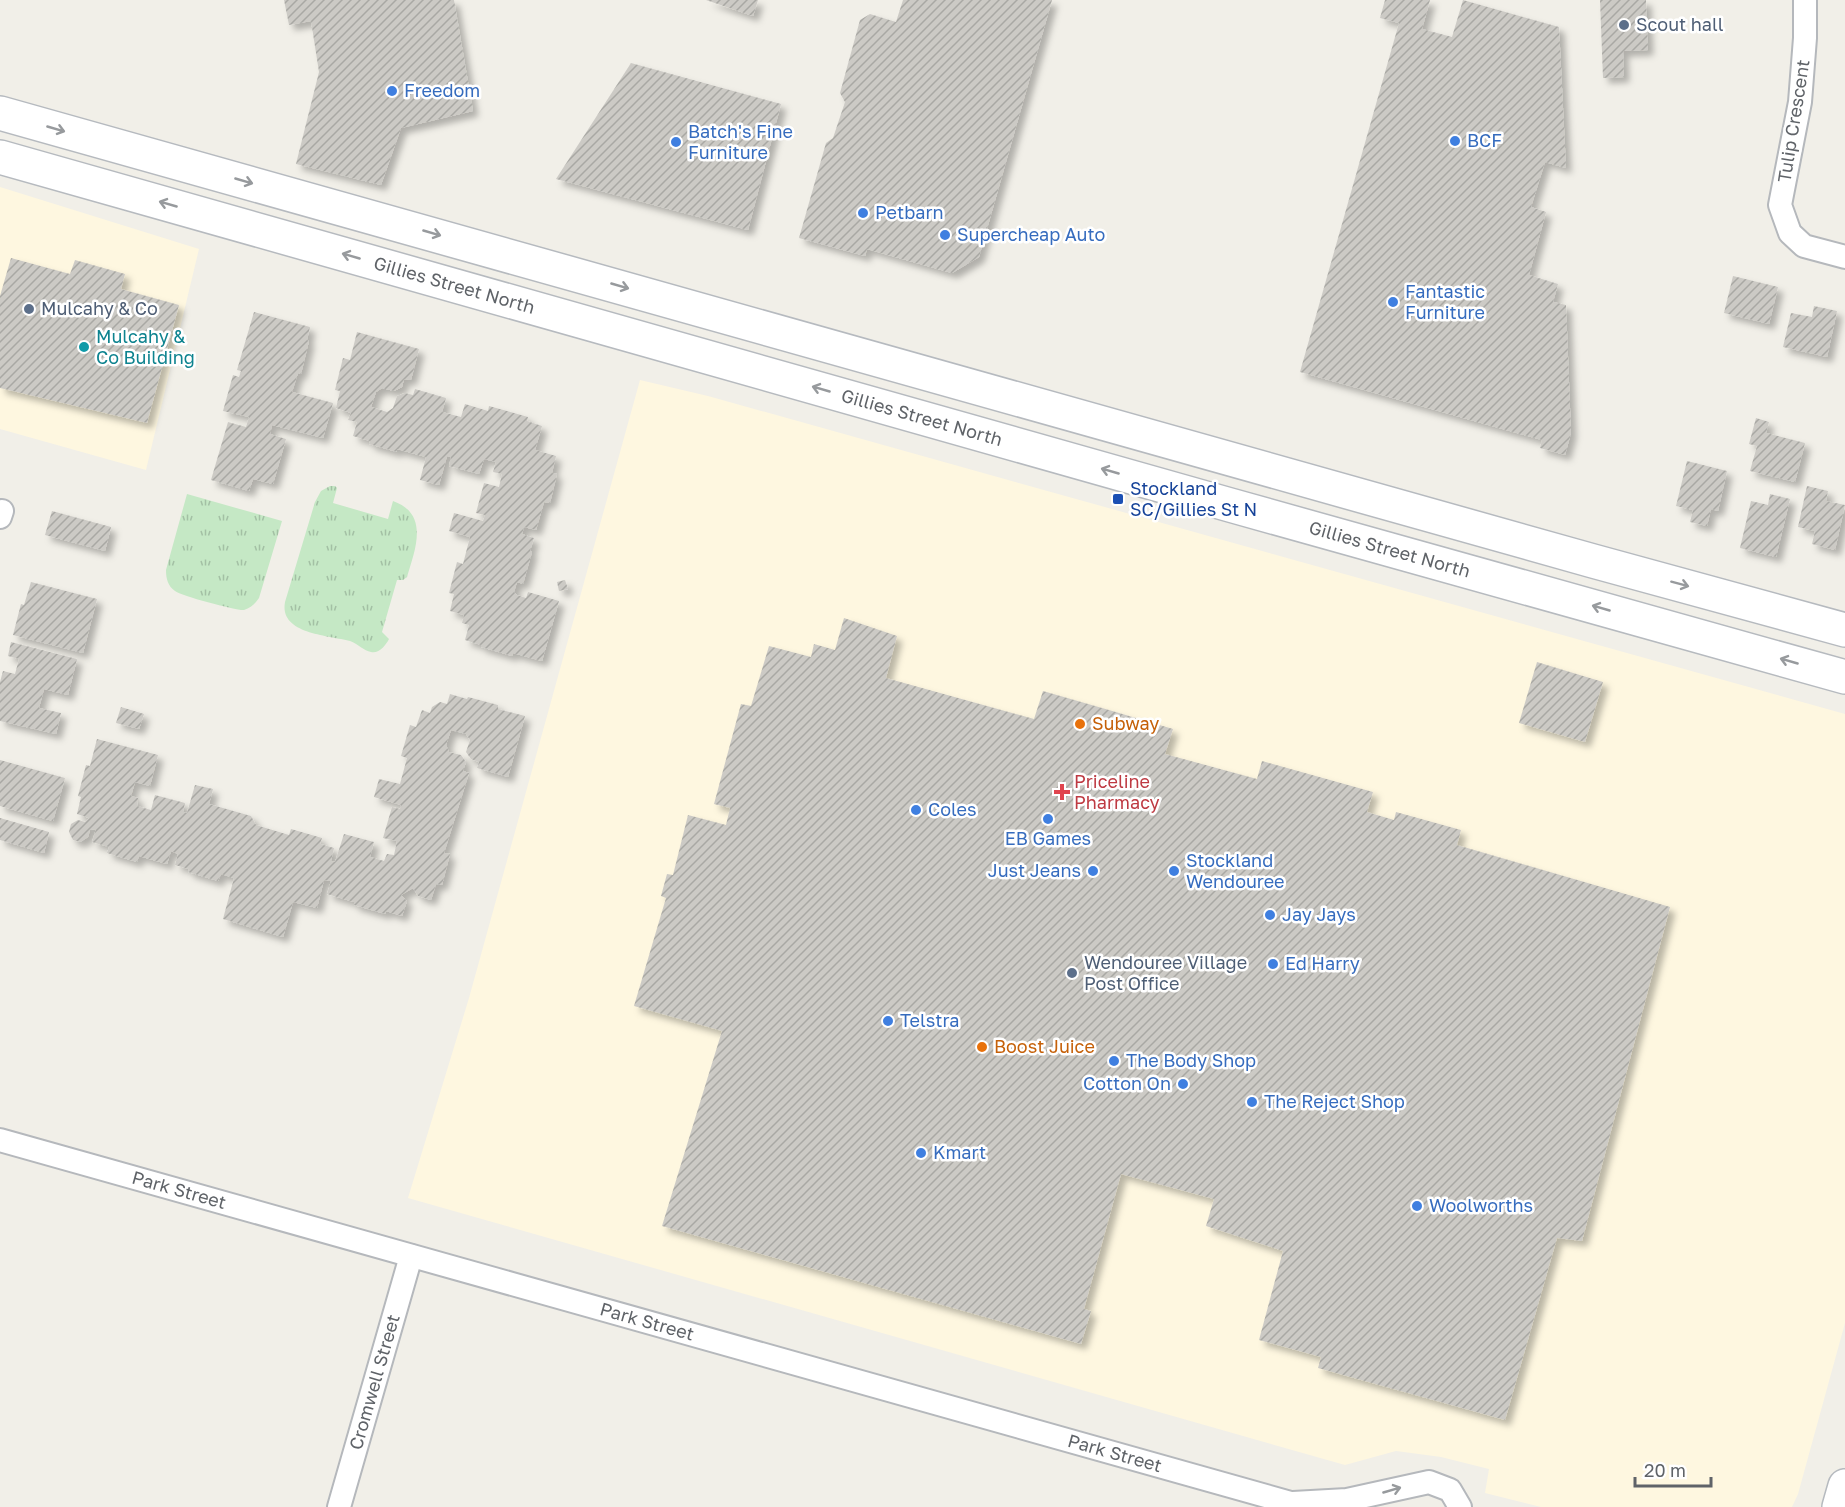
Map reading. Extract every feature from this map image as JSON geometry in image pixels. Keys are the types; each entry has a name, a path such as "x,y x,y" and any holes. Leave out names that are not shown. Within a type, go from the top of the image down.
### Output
{"main road":[{"path":"0,113 1845,630"},
{"name":"Gillies Street North","path":"0,156 1845,677"},
{"path":"682,350 694,308"},
{"path":"1510,583 1522,541"},
{"path":"1839,1507 1845,1486"}],"street":[{"name":"Tulip Crescent","path":"1805,0 1805,38 1800,102 1780,206 1790,233 1804,246 1845,257"},
{"name":"Park Street","path":"0,1140 1299,1505 1347,1500 1429,1482 1450,1490 1460,1507"},
{"name":"Cromwell Street","path":"339,1507 411,1256"}],"shaded area":[{"path":"0,187 199,249 146,470 0,429"},
{"name":"Stockland Wendouree","path":"640,380 708,396 1845,714 1845,1323 1798,1494 1792,1507 1541,1507 1485,1493 1489,1469 1441,1457 1396,1451 1345,1465 408,1198 469,998"}],"green space":[{"path":"330,486 337,488 333,503 388,519 393,501 405,507 416,524 416,545 407,577 397,580 382,632 389,639 377,652 368,651 350,641 297,627 285,613 285,602 315,502 321,491"},
{"path":"187,494 282,521 259,598 249,608 240,610 221,606 179,593 169,585 166,570"}],"building":[{"name":"Freedom","path":"284,0 454,0 473,111 401,128 381,185 296,164 319,72 311,21 289,25"},
{"path":"706,0 758,0 753,16"},
{"path":"903,0 1052,0 979,257 952,273 867,249 865,256 799,238 826,143 833,138 845,102 840,93 860,20 870,14 896,22"},
{"path":"1385,0 1430,0 1422,29 1452,37 1463,0 1559,27 1566,168 1545,162 1531,207 1546,212 1529,275 1558,284 1553,302 1566,305 1571,433 1565,455 1540,448 1542,440 1300,372 1399,23 1380,18"},
{"name":"Scout hall","path":"1600,0 1646,0 1648,50 1623,51 1624,77 1603,78"},
{"name":"Batch's Fine Furniture","path":"631,63 781,104 748,230 556,179"},
{"name":"Mulcahy & Co Building","path":"11,258 70,274 75,260 125,274 121,289 179,305 147,423 0,388 0,296"},
{"path":"1733,276 1778,287 1769,324 1724,313"},
{"path":"1814,306 1837,311 1827,357 1783,347 1791,313 1812,317"},
{"path":"254,312 310,327 301,374 298,373 292,392 333,403 323,438 272,425 270,434 286,439 273,484 253,479 249,491 211,480 228,422 246,427 249,417 223,411 233,375 239,377 241,371 237,370"},
{"path":"357,332 419,349 411,380 404,379 402,387 394,391 382,388 376,392 371,407 387,412 393,408 397,396 405,393 413,395 415,389 446,398 442,412 461,417 465,404 488,411 489,406 528,417 527,421 542,426 535,450 556,456 552,473 557,474 550,503 544,502 536,530 524,527 522,534 534,538 530,551 532,552 523,584 517,582 514,592 526,598 528,592 559,601 542,661 513,653 512,656 465,640 469,625 462,623 464,615 450,611 454,594 449,593 457,562 463,564 470,537 449,531 454,513 483,521 485,515 476,513 484,483 499,487 502,474 493,472 496,462 484,459 479,474 449,466 451,457 447,456 439,485 420,480 426,457 369,444 370,441 353,436 357,422 348,420 351,413 336,408 340,391 335,390 343,358 350,360"},
{"path":"1756,418 1769,422 1766,433 1805,443 1795,482 1750,471 1757,446 1749,444"},
{"path":"1687,461 1727,471 1718,511 1711,509 1707,526 1690,522 1693,510 1676,506"},
{"path":"1807,486 1828,491 1826,501 1845,505 1835,550 1812,544 1815,531 1798,527"},
{"path":"1770,494 1790,499 1776,557 1740,548 1751,501 1768,505"},
{"path":"52,511 111,527 105,551 45,535"},
{"path":"565,580 568,589 559,591 557,582"},
{"path":"31,582 97,599 83,653 13,635 21,604 24,605"},
{"path":"844,618 897,636 886,678 1034,719 1043,691 1109,710 1173,729 1165,754 1257,779 1262,761 1373,792 1367,812 1394,820 1396,812 1461,830 1457,845 1670,907 1582,1241 1557,1238 1505,1420 1318,1368 1321,1357 1259,1340 1283,1251 1206,1226 1214,1199 1121,1174 1084,1309 1091,1311 1081,1344 662,1226 722,1031 634,1006 666,898 661,896 667,874 673,875 688,815 726,825 730,808 714,804 741,704 751,706 769,646 811,657 814,644 835,650"},
{"path":"11,642 77,659 68,695 44,689 39,708 61,713 56,734 0,721 0,682 3,671 15,674 19,659 8,656"},
{"path":"1537,662 1603,682 1585,742 1519,723"},
{"path":"450,694 498,705 498,709 525,716 508,777 477,768 479,762 471,759 466,752 470,740 466,734 451,730 446,745 449,752 461,755 466,762 463,771 469,773 444,853 450,854 442,885 436,884 431,900 418,896 413,888 401,895 407,901 402,916 386,911 385,914 354,905 354,902 327,894 331,881 324,880 317,908 293,902 283,937 223,919 234,878 221,874 218,881 188,872 189,869 175,865 178,854 171,851 167,864 139,856 137,862 107,853 109,847 92,842 96,829 90,830 88,837 80,842 73,840 69,832 71,824 78,820 85,822 89,818 77,814 81,797 78,796 86,765 90,766 97,739 158,755 150,786 135,782 131,796 138,798 137,806 151,810 155,795 185,803 183,812 187,813 195,785 213,789 209,804 251,816 256,825 289,835 291,829 322,838 320,844 334,848 331,861 335,862 344,834 374,842 370,857 384,861 387,854 394,855 397,841 383,838 392,807 400,809 401,805 374,797 379,779 400,784 407,758 401,756 410,725 416,727 422,710 430,713 432,707 440,702 447,704"},
{"path":"121,707 144,714 139,729 116,723"},
{"path":"0,760 65,778 53,821 0,806"},
{"path":"0,818 49,832 44,853 0,840"}],"place":[{"name":"Scout hall","path":"1624,25"},
{"name":"Freedom","path":"392,91"},
{"name":"BCF","path":"1455,141"},
{"name":"Batch's Fine Furniture","path":"676,142"},
{"name":"Petbarn","path":"863,213"},
{"name":"Supercheap Auto","path":"945,235"},
{"name":"Fantastic Furniture","path":"1393,302"},
{"name":"Mulcahy & Co","path":"29,309"},
{"name":"Mulcahy & Co Building","path":"84,347"},
{"name":"Stockland SC/Gillies St N","path":"1118,499"},
{"name":"Subway","path":"1080,724"},
{"name":"Priceline Pharmacy","path":"1062,792"},
{"name":"Coles","path":"916,810"},
{"name":"EB Games","path":"1048,819"},
{"name":"Just Jeans","path":"1093,871"},
{"name":"Stockland Wendouree","path":"1174,871"},
{"name":"Jay Jays","path":"1270,915"},
{"name":"Ed Harry","path":"1273,964"},
{"name":"Wendouree Village Post Office","path":"1072,973"},
{"name":"Telstra","path":"888,1021"},
{"name":"Boost Juice","path":"982,1047"},
{"name":"The Body Shop","path":"1114,1061"},
{"name":"Cotton On","path":"1183,1084"},
{"name":"The Reject Shop","path":"1252,1102"},
{"name":"Kmart","path":"921,1153"},
{"name":"Woolworths","path":"1417,1206"}]}
